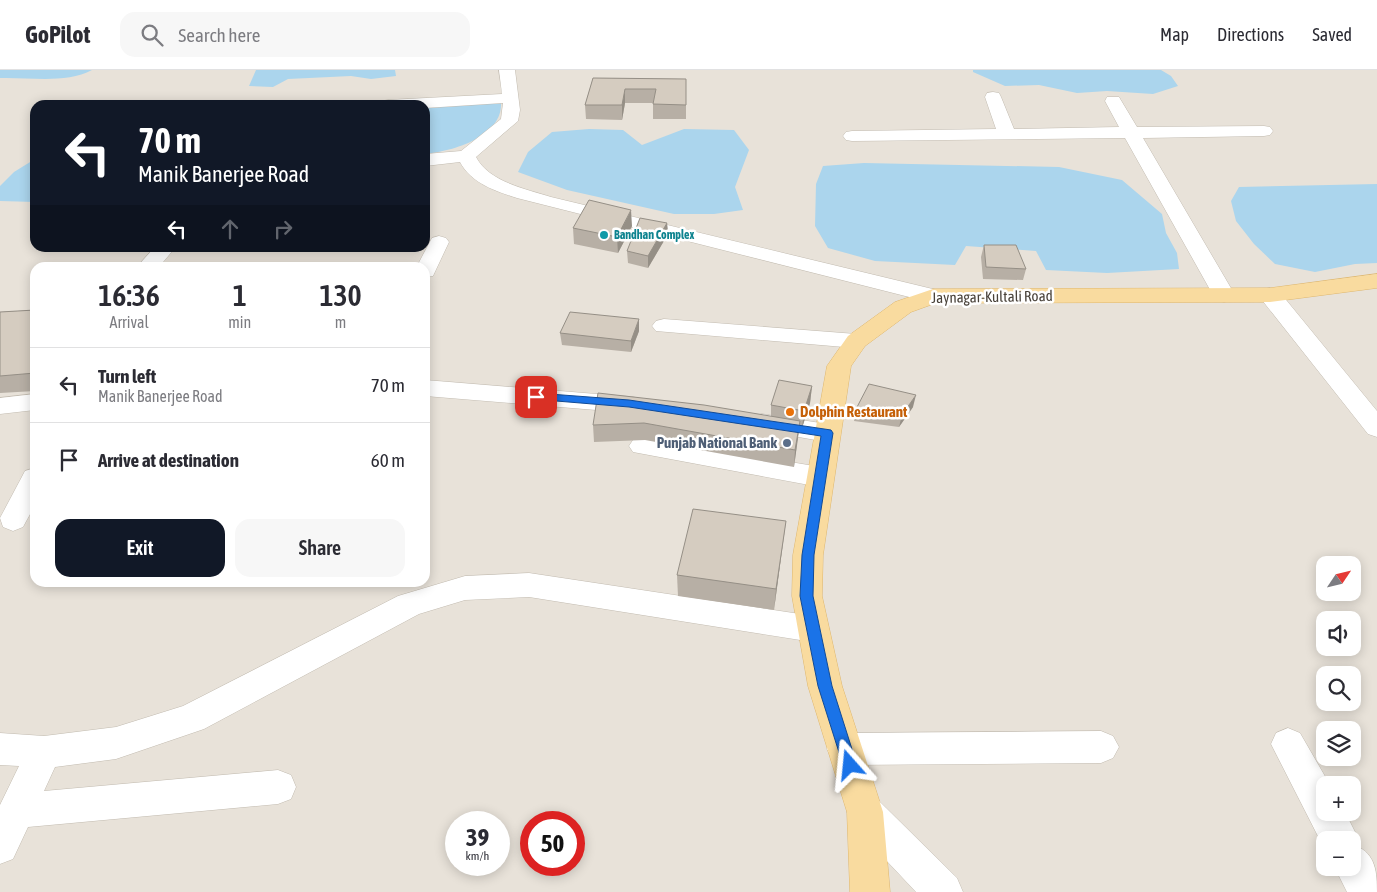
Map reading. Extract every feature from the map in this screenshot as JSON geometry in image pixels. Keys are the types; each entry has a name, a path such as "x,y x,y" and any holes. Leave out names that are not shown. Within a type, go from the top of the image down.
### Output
{"main road":[{"name":"Jaynagar-Kultali Road","path":"870,892 865,812 825,686 807,596 808,555 839,366 856,341 903,307 933,296 1270,295 1377,281"}],"street":[{"path":"430,160 466,156 509,121 512,110 508,70"},
{"path":"993,97 1007,134"},
{"path":"430,103 511,98"},
{"path":"1113,101 1224,295"},
{"path":"852,136 1264,130"},
{"path":"466,156 469,164 480,174 509,190 545,201 933,296"},
{"path":"429,262 439,242"},
{"path":"152,262 161,252"},
{"path":"1270,295 1377,428"},
{"path":"664,326 856,341"},
{"path":"430,388 629,404 657,408"},
{"path":"0,406 30,403"},
{"path":"742,420 827,433"},
{"path":"642,446 820,477"},
{"path":"13,520 30,488"},
{"path":"0,749 44,752 116,743 192,718 409,605 465,588 529,585 813,629"},
{"path":"1288,744 1316,795"},
{"path":"845,749 1101,747"},
{"path":"0,846 44,752"},
{"path":"16,811 278,787"},
{"path":"865,812 943,892"},
{"path":"1359,876 1368,892"}],"shaded area":[{"path":"0,70 1377,70 1377,892 0,892"}],"water":[{"path":"0,70 92,70 71,77 47,79 0,78"},
{"path":"256,70 395,70 396,76 371,79 351,76 288,79 273,87 249,86"},
{"path":"973,70 1161,70 1171,76 1178,86 1153,94 1107,91 1077,93 1039,85 1005,86 973,72"},
{"path":"501,102 499,114 494,124 485,133 474,140 449,150 430,153 430,107"},
{"path":"589,129 623,130 642,145 684,129 734,130 749,150 735,187 743,210 714,214 674,214 567,190 518,172 528,152 552,132"},
{"path":"30,162 30,202 0,201 0,186 14,172"},
{"path":"864,163 1059,167 1122,180 1162,214 1166,233 1177,253 1179,269 1107,273 1046,270 1036,251 966,246 955,265 875,261 828,248 815,226 816,184 823,166"},
{"path":"1377,184 1377,263 1355,264 1315,272 1275,264 1254,244 1236,221 1231,201 1239,187"}],"building":[{"path":"593,78 686,79 686,105 653,104 656,89 625,89 622,105 585,105"},
{"path":"589,200 631,210 617,237 573,228"},
{"path":"640,218 667,223 648,256 627,251"},
{"path":"984,245 1016,245 1026,269 986,267"},
{"path":"30,310 30,373 0,376 0,312"},
{"path":"570,312 639,319 631,341 560,333"},
{"path":"779,380 812,386 804,411 771,405"},
{"path":"869,384 916,395 902,415 856,409"},
{"path":"598,393 704,405 800,421 795,450 644,423 593,425"},
{"path":"693,509 786,521 776,589 677,575"}],"place":[{"name":"Bandhan Complex","path":"604,235"},
{"name":"Dolphin Restaurant","path":"790,412"},
{"name":"Punjab National Bank","path":"787,443"}],"route":[{"path":"536,397 629,404 827,433 808,555 807,596 825,686 850,765"}]}
